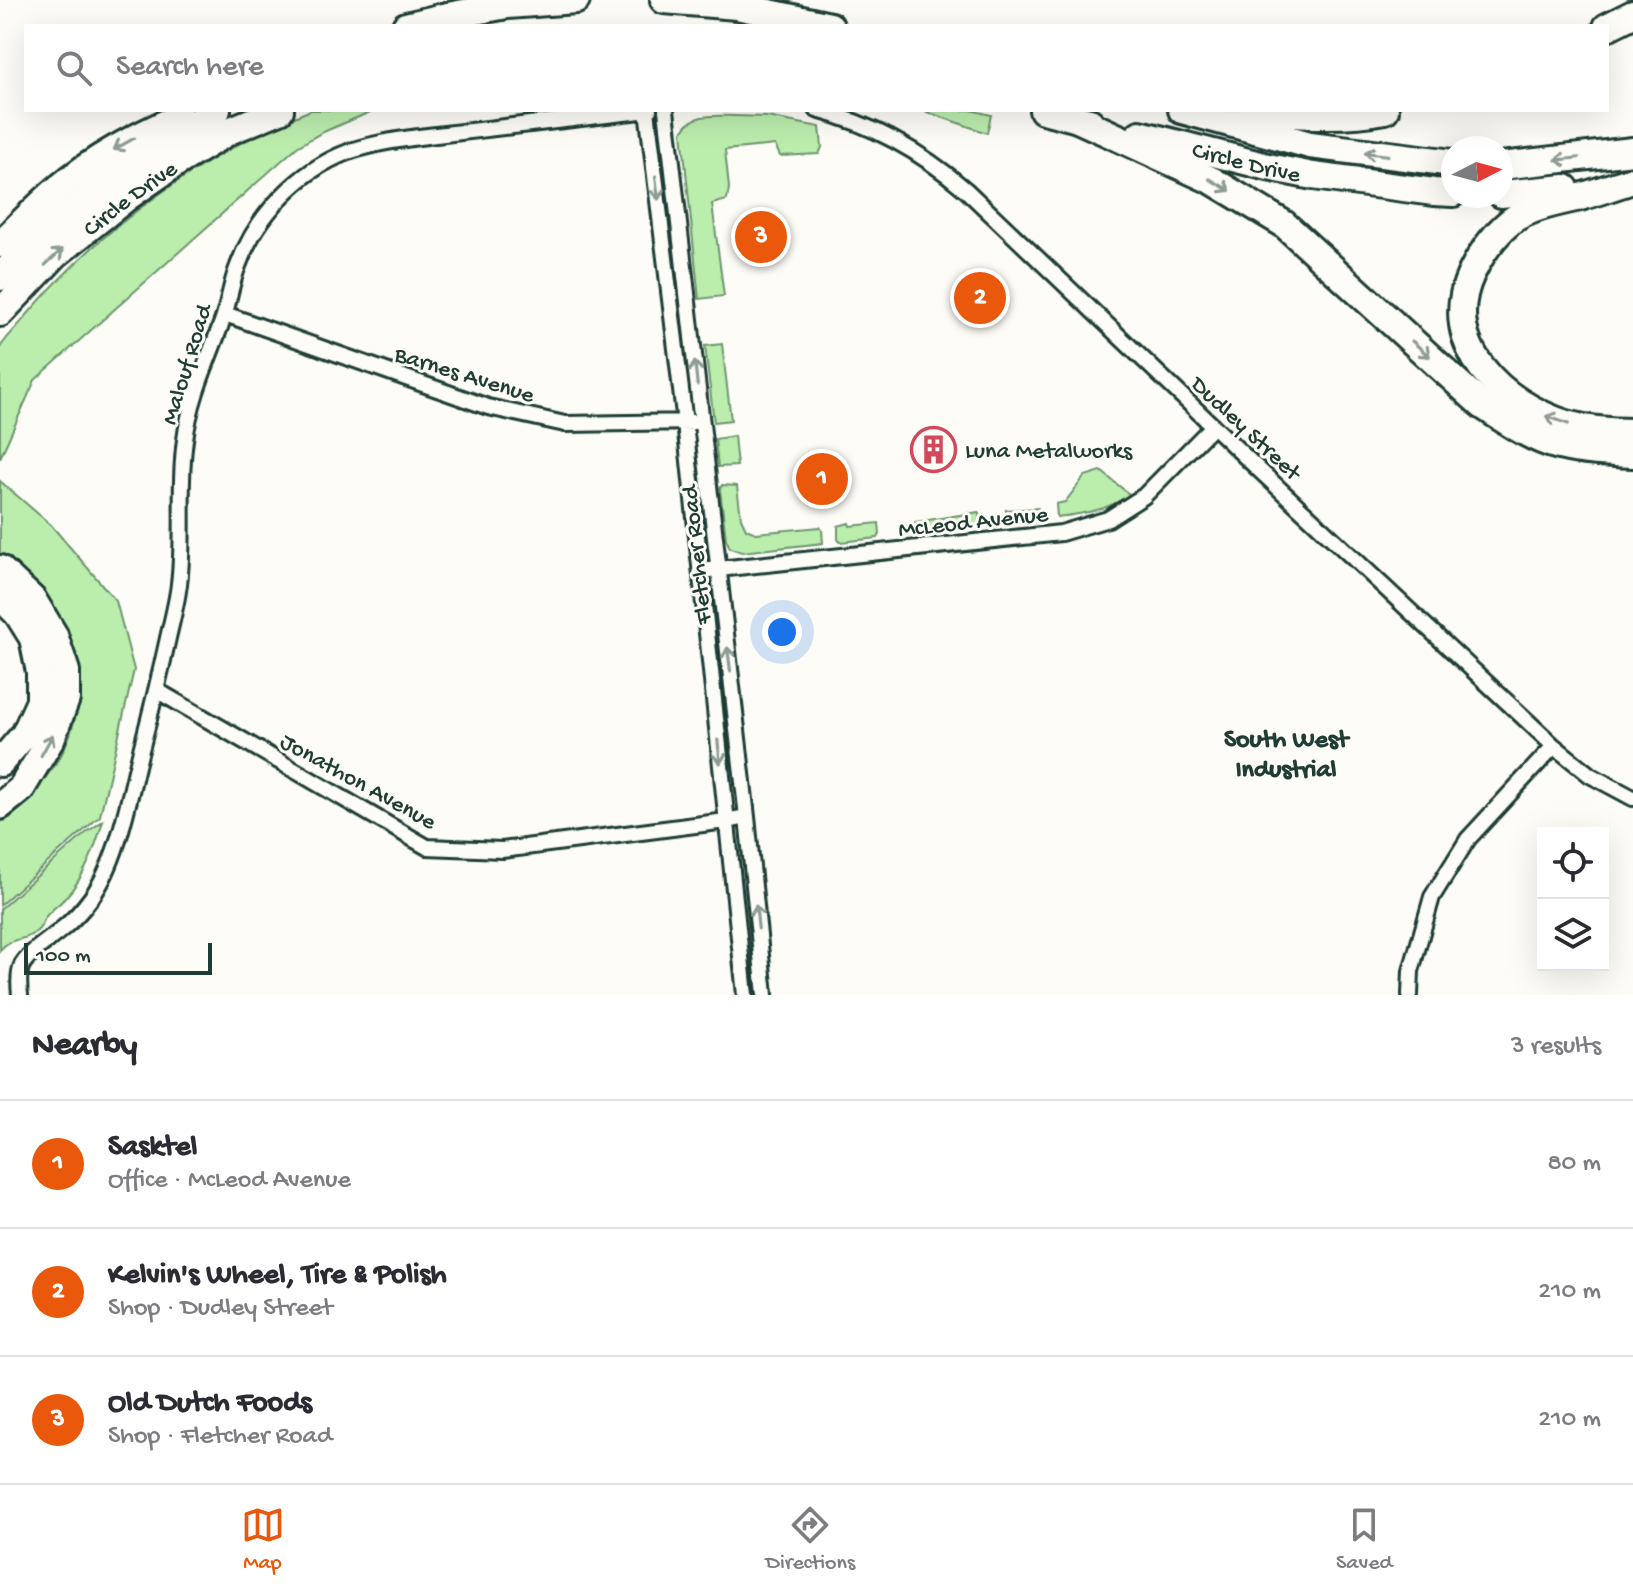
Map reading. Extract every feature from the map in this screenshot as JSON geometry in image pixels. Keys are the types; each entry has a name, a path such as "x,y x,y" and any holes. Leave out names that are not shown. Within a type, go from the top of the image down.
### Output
{"highway":[{"path":"414,24 507,5 576,0"},
{"path":"664,0 737,6 821,24"},
{"path":"1609,26 1633,14"},
{"path":"0,244 59,188 98,159 190,112"},
{"name":"Circle Drive","path":"0,277 80,204 170,138 214,112"},
{"name":"Circle Drive","path":"0,313 56,254 127,197 229,131 275,112"},
{"name":"Circle Drive","path":"1052,112 1268,167 1441,192"},
{"name":"Circle Drive","path":"1189,112 1310,145 1441,161"},
{"path":"1270,112 1307,115 1375,112"},
{"path":"1073,117 1213,181 1284,224 1482,405 1499,416 1537,438 1557,445 1602,453 1633,454"},
{"path":"1513,165 1633,151"},
{"path":"1513,193 1633,178"},
{"path":"1633,178 1514,219 1488,243 1466,286 1462,306 1469,347 1488,375 1515,400 1543,415 1589,430 1633,432"},
{"path":"0,569 33,600 54,635 66,671 66,699 51,739 21,789 0,806"},
{"path":"0,596 18,614 33,638 40,672 40,701 25,734 0,763"}],"street":[{"name":"Malouf Road","path":"20,995 21,967 91,899 118,840 179,589 182,560 181,473 185,438 194,398 225,314 238,265 253,235 280,198 319,166 347,153 419,137 631,112"},
{"name":"Fletcher Road","path":"648,112 685,423 745,995"},
{"name":"Fletcher Road","path":"666,112 765,995"},
{"name":"Dudley Street","path":"824,112 892,140 941,169 966,190 1554,746 1590,775 1633,798"},
{"name":"Barnes Avenue","path":"225,314 488,407 565,424 702,421"},
{"name":"McLeod Avenue","path":"701,571 1061,533 1108,519 1144,496 1213,426"},
{"name":"Jonathon Avenue","path":"156,690 427,847 502,850 747,817"},
{"path":"1410,995 1411,971 1432,897 1468,839 1554,746"}],"green space":[{"path":"307,112 370,112 297,147 35,380 0,458 0,348 4,341 56,283 121,223 194,171"},
{"path":"927,112 979,112 991,115 987,133"},
{"path":"767,117 820,127 822,147 819,154 780,156 775,145 725,150 729,188 727,200 712,204 724,296 699,299 682,132 698,118"},
{"path":"722,344 731,420 714,422 705,346"},
{"path":"734,436 737,466 718,467 715,439"},
{"path":"1101,471 1130,495 1095,510 1057,517 1056,504 1065,502 1085,476"},
{"path":"0,481 51,525 116,601 134,670 100,816 0,905 0,820 53,768 65,747 74,720 77,693 75,666 57,615 22,572 0,555"},
{"path":"722,485 737,486 741,518 746,529 756,533 820,527 823,543 742,552 730,548 726,539"},
{"path":"1038,508 1039,521 1007,523 1006,510"},
{"path":"979,512 980,525 914,532 915,522"},
{"path":"849,523 850,526 879,523 880,534 878,538 840,542 838,526"},
{"path":"103,821 88,862 72,890 47,915 37,931 0,950 0,909"}],"place":[{"name":"Old Dutch Foods","path":"761,237"},
{"name":"Kelvin's Wheel, Tire & Polish","path":"980,298"},
{"name":"Luna Metalworks","path":"934,449"},
{"name":"Sasktel","path":"822,479"}],"district":[{"name":"South West Industrial","path":"1286,752"}]}
